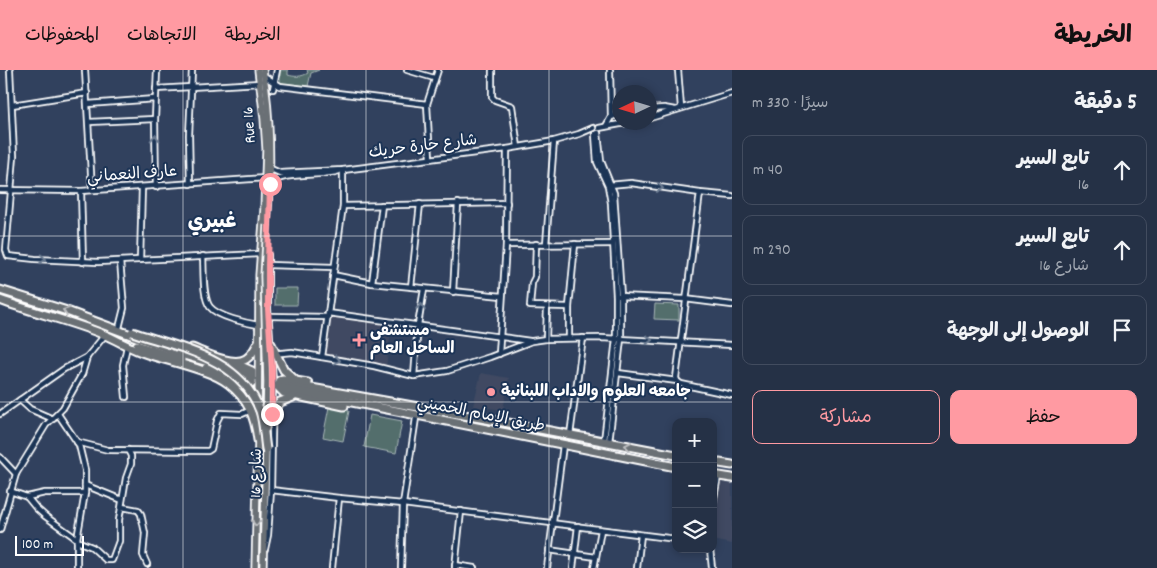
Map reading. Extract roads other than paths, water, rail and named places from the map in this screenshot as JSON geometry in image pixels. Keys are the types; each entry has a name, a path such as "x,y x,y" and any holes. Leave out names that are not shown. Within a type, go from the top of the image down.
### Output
{"highway":[{"path":"0,290 64,310 109,328 248,377 107,336 0,300"},
{"path":"107,336 127,346 241,385 250,384 253,376 252,371 228,360 148,334 109,328"},
{"path":"126,330 202,356 234,374 247,386 260,411 266,449"},
{"path":"228,360 240,361 246,359 258,343"},
{"path":"270,344 273,354 286,372 299,381"},
{"path":"212,375 231,386 244,399 251,410 258,440"},
{"path":"411,405 392,398 283,378 279,381 278,386 282,392 298,397 416,418 428,418"},
{"name":"طريق الإمام الخميني","path":"672,454 411,405 282,386 428,418 672,466"},
{"path":"272,414 282,400 298,397"},
{"path":"500,432 503,422"},
{"path":"717,463 732,465"},
{"path":"717,475 732,478"}],"main road":[{"name":"Rue 16","path":"258,70 269,180"},
{"name":"شارع 16","path":"255,568 260,254 270,169 267,94 264,73"},
{"name":"شارع 16","path":"263,568 268,382 264,276 269,180"},
{"path":"258,311 260,316 264,317 268,312"}],"street":[{"path":"10,70 14,156 6,250 8,256 83,262 260,254"},
{"path":"85,70 92,190"},
{"path":"156,186 155,119 157,70"},
{"path":"190,184 189,135 192,70"},
{"path":"273,88 277,70"},
{"path":"407,70 434,78"},
{"path":"430,158 427,104 438,70"},
{"path":"492,70 492,96 495,100 512,106 518,147"},
{"path":"606,126 611,117 610,70"},
{"path":"678,70 682,108"},
{"path":"264,73 280,86"},
{"path":"156,89 260,83"},
{"path":"267,94 273,88 280,86 427,104"},
{"path":"657,116 732,93"},
{"path":"12,105 87,94"},
{"path":"88,104 156,99"},
{"path":"657,108 676,110"},
{"path":"89,122 155,119"},
{"name":"شارع حارة حريك","path":"303,174 326,175 343,170 507,149 554,141 596,131 612,125"},
{"path":"596,131 600,159 616,203 619,296 618,373 606,442"},
{"path":"546,244 554,141"},
{"path":"499,354 506,244 507,149"},
{"path":"270,169 280,174 303,174"},
{"path":"322,357 343,206 343,170"},
{"name":"عارف النعماني","path":"0,190 81,191 269,180 303,174"},
{"path":"610,185 631,183 732,196"},
{"path":"610,185 613,244 619,296"},
{"path":"140,260 142,187"},
{"path":"81,191 83,262"},
{"path":"677,381 685,300 700,193"},
{"path":"343,206 507,203"},
{"path":"411,287 420,204"},
{"path":"453,292 458,204"},
{"path":"372,283 382,205"},
{"path":"268,211 268,312 270,344"},
{"path":"506,244 613,244"},
{"path":"536,244 535,277 532,283 530,306 569,307"},
{"path":"569,338 569,307 574,244"},
{"path":"0,249 6,250"},
{"path":"203,256 204,278 209,307 215,312 258,326"},
{"path":"120,261 126,330"},
{"path":"268,265 334,267"},
{"path":"333,275 372,283 502,296"},
{"path":"414,376 418,325 424,289"},
{"path":"619,296 732,305"},
{"path":"546,339 547,307"},
{"path":"268,312 328,315 532,341"},
{"path":"0,414 64,369 88,357 107,336"},
{"path":"570,435 583,338"},
{"path":"273,354 292,352 374,366 414,376 447,371 532,341 546,339 619,339 732,345"},
{"path":"606,442 619,339"},
{"path":"126,397 123,366 127,346"},
{"name":"شارع 16","path":"263,552 268,536 271,490 273,354"},
{"path":"0,530 16,474 46,425 58,414 82,374 88,357"},
{"path":"618,373 677,381 681,384 732,395"},
{"path":"20,400 30,409 53,419"},
{"path":"77,442 103,449 208,451 211,449 217,421 221,413 242,414 251,410"},
{"path":"58,414 77,442 83,457 86,485 77,540 77,568"},
{"path":"401,568 403,504 416,418"},
{"path":"547,568 563,445"},
{"path":"10,491 27,497 45,516 77,540 92,547 106,560 112,560 119,542 118,520 126,478 131,464 131,456 128,450"},
{"path":"0,458 16,474"},
{"path":"86,485 122,500"},
{"path":"271,490 552,522 672,539"},
{"path":"27,497 45,493 85,493"},
{"path":"332,568 339,498"},
{"path":"122,507 138,510 141,514 145,532 143,556 146,564"},
{"path":"461,511 455,566 474,568"},
{"path":"573,568 578,526"},
{"path":"594,568 601,530"},
{"path":"637,568 640,535"},
{"path":"549,550 596,557"},
{"path":"710,553 712,568"}],"tunnel":[{"path":"254,376 283,383"}],"place":[{"name":"مستشفى الساحل العام","path":"359,340"},
{"name":"جامعه العلوم والاداب اللبنانية","path":"491,392"}],"district":[{"name":"غبيري","path":"212,223"}]}
